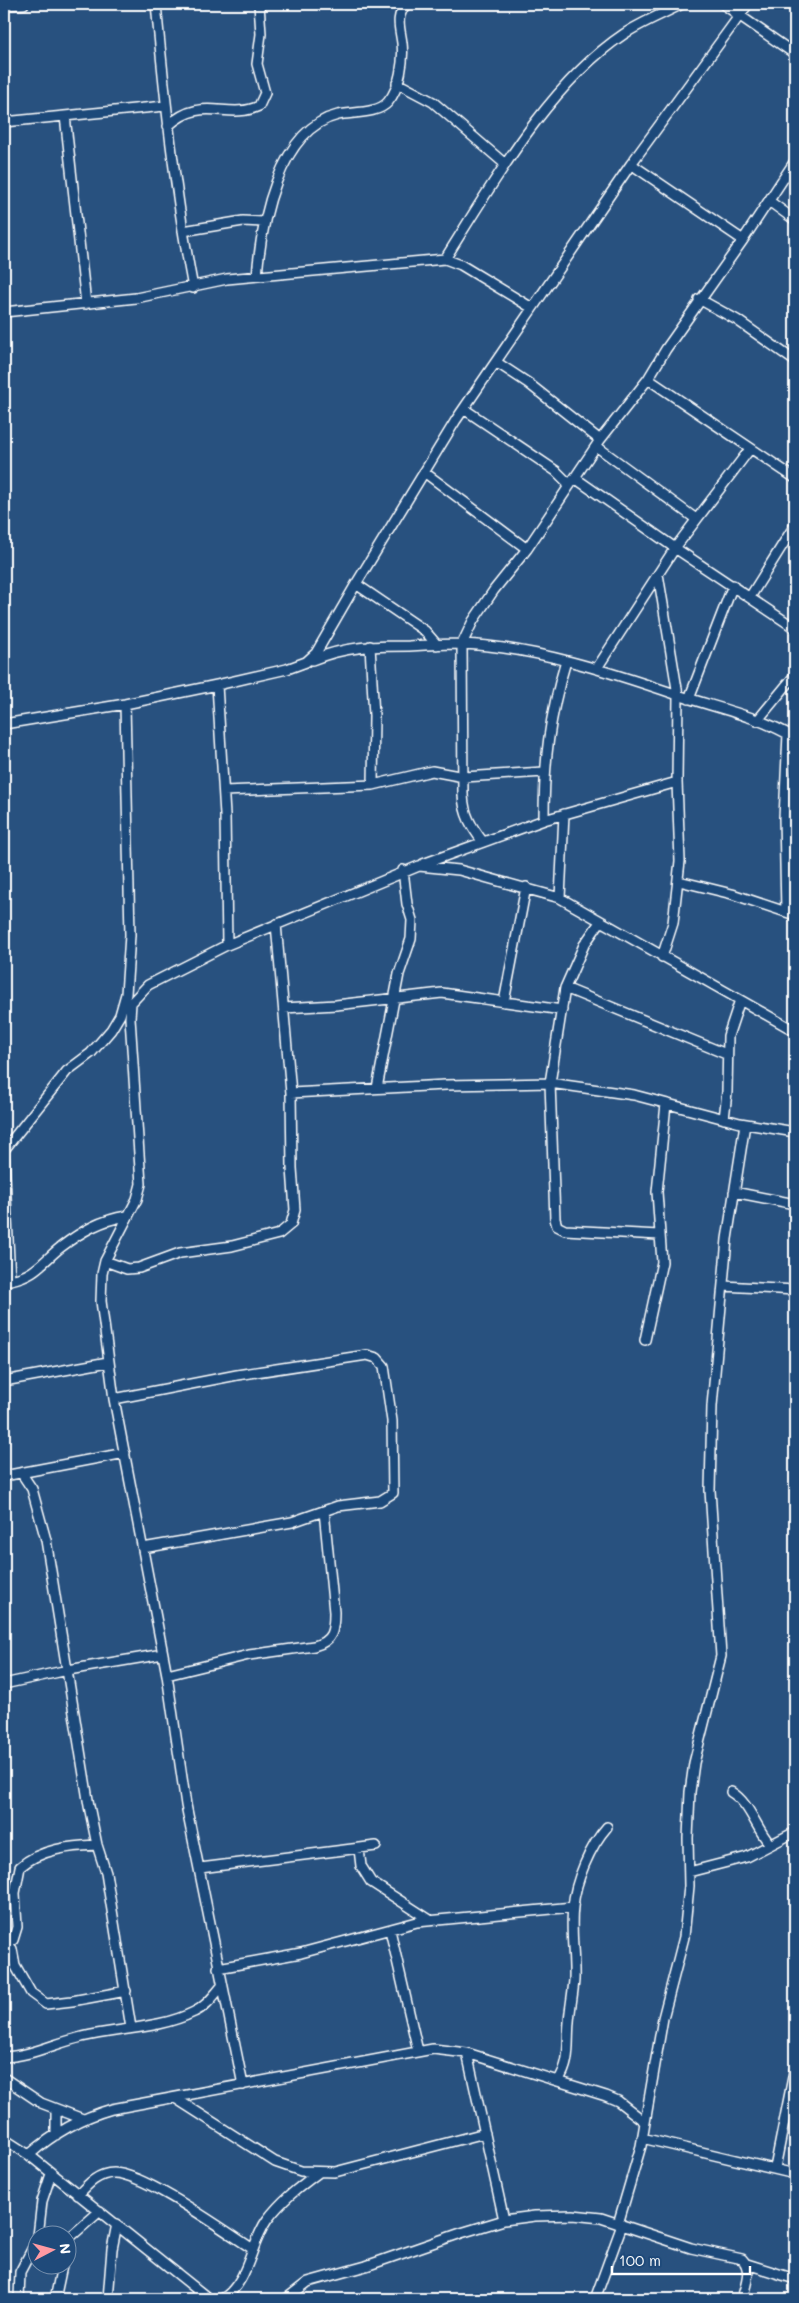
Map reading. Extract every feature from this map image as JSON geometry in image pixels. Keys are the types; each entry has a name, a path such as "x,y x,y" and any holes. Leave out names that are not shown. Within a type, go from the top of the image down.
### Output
{"street":[{"path":"4,6 24,4"},
{"path":"156,4 165,106 183,231 194,288"},
{"path":"168,126 187,111 245,109 259,106 265,93 257,64 261,34 259,4"},
{"path":"256,276 263,222 292,150 307,130 322,120 337,115 377,109 388,103 397,83 402,46 398,18 406,4"},
{"path":"445,259 505,164 542,115 586,64 625,33 682,4"},
{"path":"723,4 795,54"},
{"path":"306,662 316,653 356,584 464,409 632,164 748,4"},
{"path":"397,83 433,102 505,164"},
{"path":"4,122 165,106"},
{"path":"64,116 86,304"},
{"path":"483,842 470,824 464,808 462,644 472,622 527,548 598,443 648,379 795,160"},
{"path":"632,164 743,240"},
{"path":"769,201 795,220"},
{"path":"183,231 243,221 263,222"},
{"path":"4,312 136,298 194,288 227,279 445,259 461,265 532,308"},
{"path":"700,299 738,320 795,360"},
{"path":"496,362 528,383 598,443 696,519"},
{"path":"648,379 795,478"},
{"path":"464,409 556,472 733,585 795,628"},
{"path":"597,668 674,548 750,449"},
{"path":"424,472 527,548"},
{"path":"750,597 795,525"},
{"path":"658,574 678,695 677,782 680,853 679,881 673,923 662,957"},
{"path":"356,584 425,631 437,645"},
{"path":"690,699 733,585"},
{"path":"4,724 125,704 217,685 306,662 333,651 370,646 462,644 566,660 634,679 757,721 792,736 784,818 786,911"},
{"path":"370,646 374,725 373,785"},
{"path":"544,820 544,772 548,730 566,660"},
{"path":"757,721 795,675"},
{"path":"217,685 224,791 227,945"},
{"path":"4,1149 67,1071 91,1053 111,1030 120,1015 126,994 130,935 125,704"},
{"path":"224,791 373,785 432,771 464,777 544,772"},
{"path":"244,2085 218,1968 200,1868 186,1805 167,1675 114,1399 101,1301 102,1274 105,1261 137,1199 141,1184 130,1018 131,1004 148,985 227,945 403,870 419,866 544,820 677,782"},
{"path":"560,898 564,814"},
{"path":"419,866 459,870 526,887 560,898 795,1031"},
{"path":"377,1088 394,998 411,939 412,920 407,904 403,870"},
{"path":"679,881 732,894 795,915"},
{"path":"504,1002 526,887"},
{"path":"600,922 584,945 565,988 550,1083 555,1219 557,1226 565,1230 659,1235"},
{"path":"105,1261 127,1270 139,1268 180,1253 232,1246 279,1234 291,1224 296,1210 292,1168 291,1093 276,924"},
{"path":"565,988 726,1054"},
{"path":"284,1008 336,1005 442,993 562,1010"},
{"path":"724,1119 727,1092 726,1054 728,1036 740,1000"},
{"path":"291,1093 377,1088 550,1083 634,1095 745,1124 795,1132"},
{"path":"645,1340 662,1262 657,1192 666,1104"},
{"path":"595,2299 620,2225 636,2164 663,2018 684,1937 688,1912 688,1823 694,1763 721,1656 710,1490 712,1406 734,1192 745,1124"},
{"path":"4,1140 4,1149"},
{"path":"4,1155 7,1280 31,1274 61,1247 96,1224 127,1216"},
{"path":"734,1192 795,1204"},
{"path":"723,1286 795,1290"},
{"path":"114,1399 245,1373 367,1355 377,1358 384,1366 390,1402 393,1493 380,1501 338,1506 292,1522 143,1548"},
{"path":"4,1381 108,1362"},
{"path":"4,1476 125,1453"},
{"path":"22,1474 32,1489 46,1540 97,1845 106,1873 131,2028"},
{"path":"167,1675 249,1655 324,1644 330,1638 334,1629 334,1612 324,1511"},
{"path":"4,1684 68,1670 163,1654"},
{"path":"731,1792 744,1804 758,1830 770,1844"},
{"path":"558,2081 567,2066 568,2058 569,2020 574,1982 573,1907 588,1856 596,1840 607,1827"},
{"path":"689,1872 747,1857 795,1832"},
{"path":"97,1845 74,1846 36,1856 20,1867 14,1893 17,1927 13,1940 6,1944 12,1949 15,1965 31,1993 46,2004 72,2002 126,1991"},
{"path":"200,1868 376,1846"},
{"path":"359,1848 361,1866 371,1882 430,1920"},
{"path":"218,1968 301,1953 430,1920 573,1907"},
{"path":"390,1930 418,2051"},
{"path":"4,2057 40,2051 80,2037 155,2024 195,2012 204,2007 222,1986"},
{"path":"29,2156 56,2135 83,2119 112,2109 418,2051 444,2049 467,2053 606,2096 618,2101 645,2122"},
{"path":"467,2053 504,2220"},
{"path":"775,2168 795,2067"},
{"path":"4,2078 34,2099 83,2119"},
{"path":"175,2098 275,2162 294,2170 335,2172 485,2133"},
{"path":"56,2109 56,2135"},
{"path":"642,2138 795,2174"},
{"path":"4,2139 117,2224 207,2298"},
{"path":"222,2299 228,2296 240,2281 266,2221 279,2206 318,2172"},
{"path":"78,2194 99,2176 114,2173 128,2176 169,2195 253,2248"},
{"path":"39,2226 42,2201 51,2174"},
{"path":"78,2230 100,2211"},
{"path":"286,2299 308,2282 366,2266 444,2238 504,2220 535,2216 573,2215 601,2218 692,2248 742,2259 747,2264 795,2279"},
{"path":"108,2299 112,2249 117,2224"},
{"path":"19,2299 20,2272 28,2256"},
{"path":"742,2299 748,2272 747,2264"},
{"path":"55,2299 60,2276"}]}
